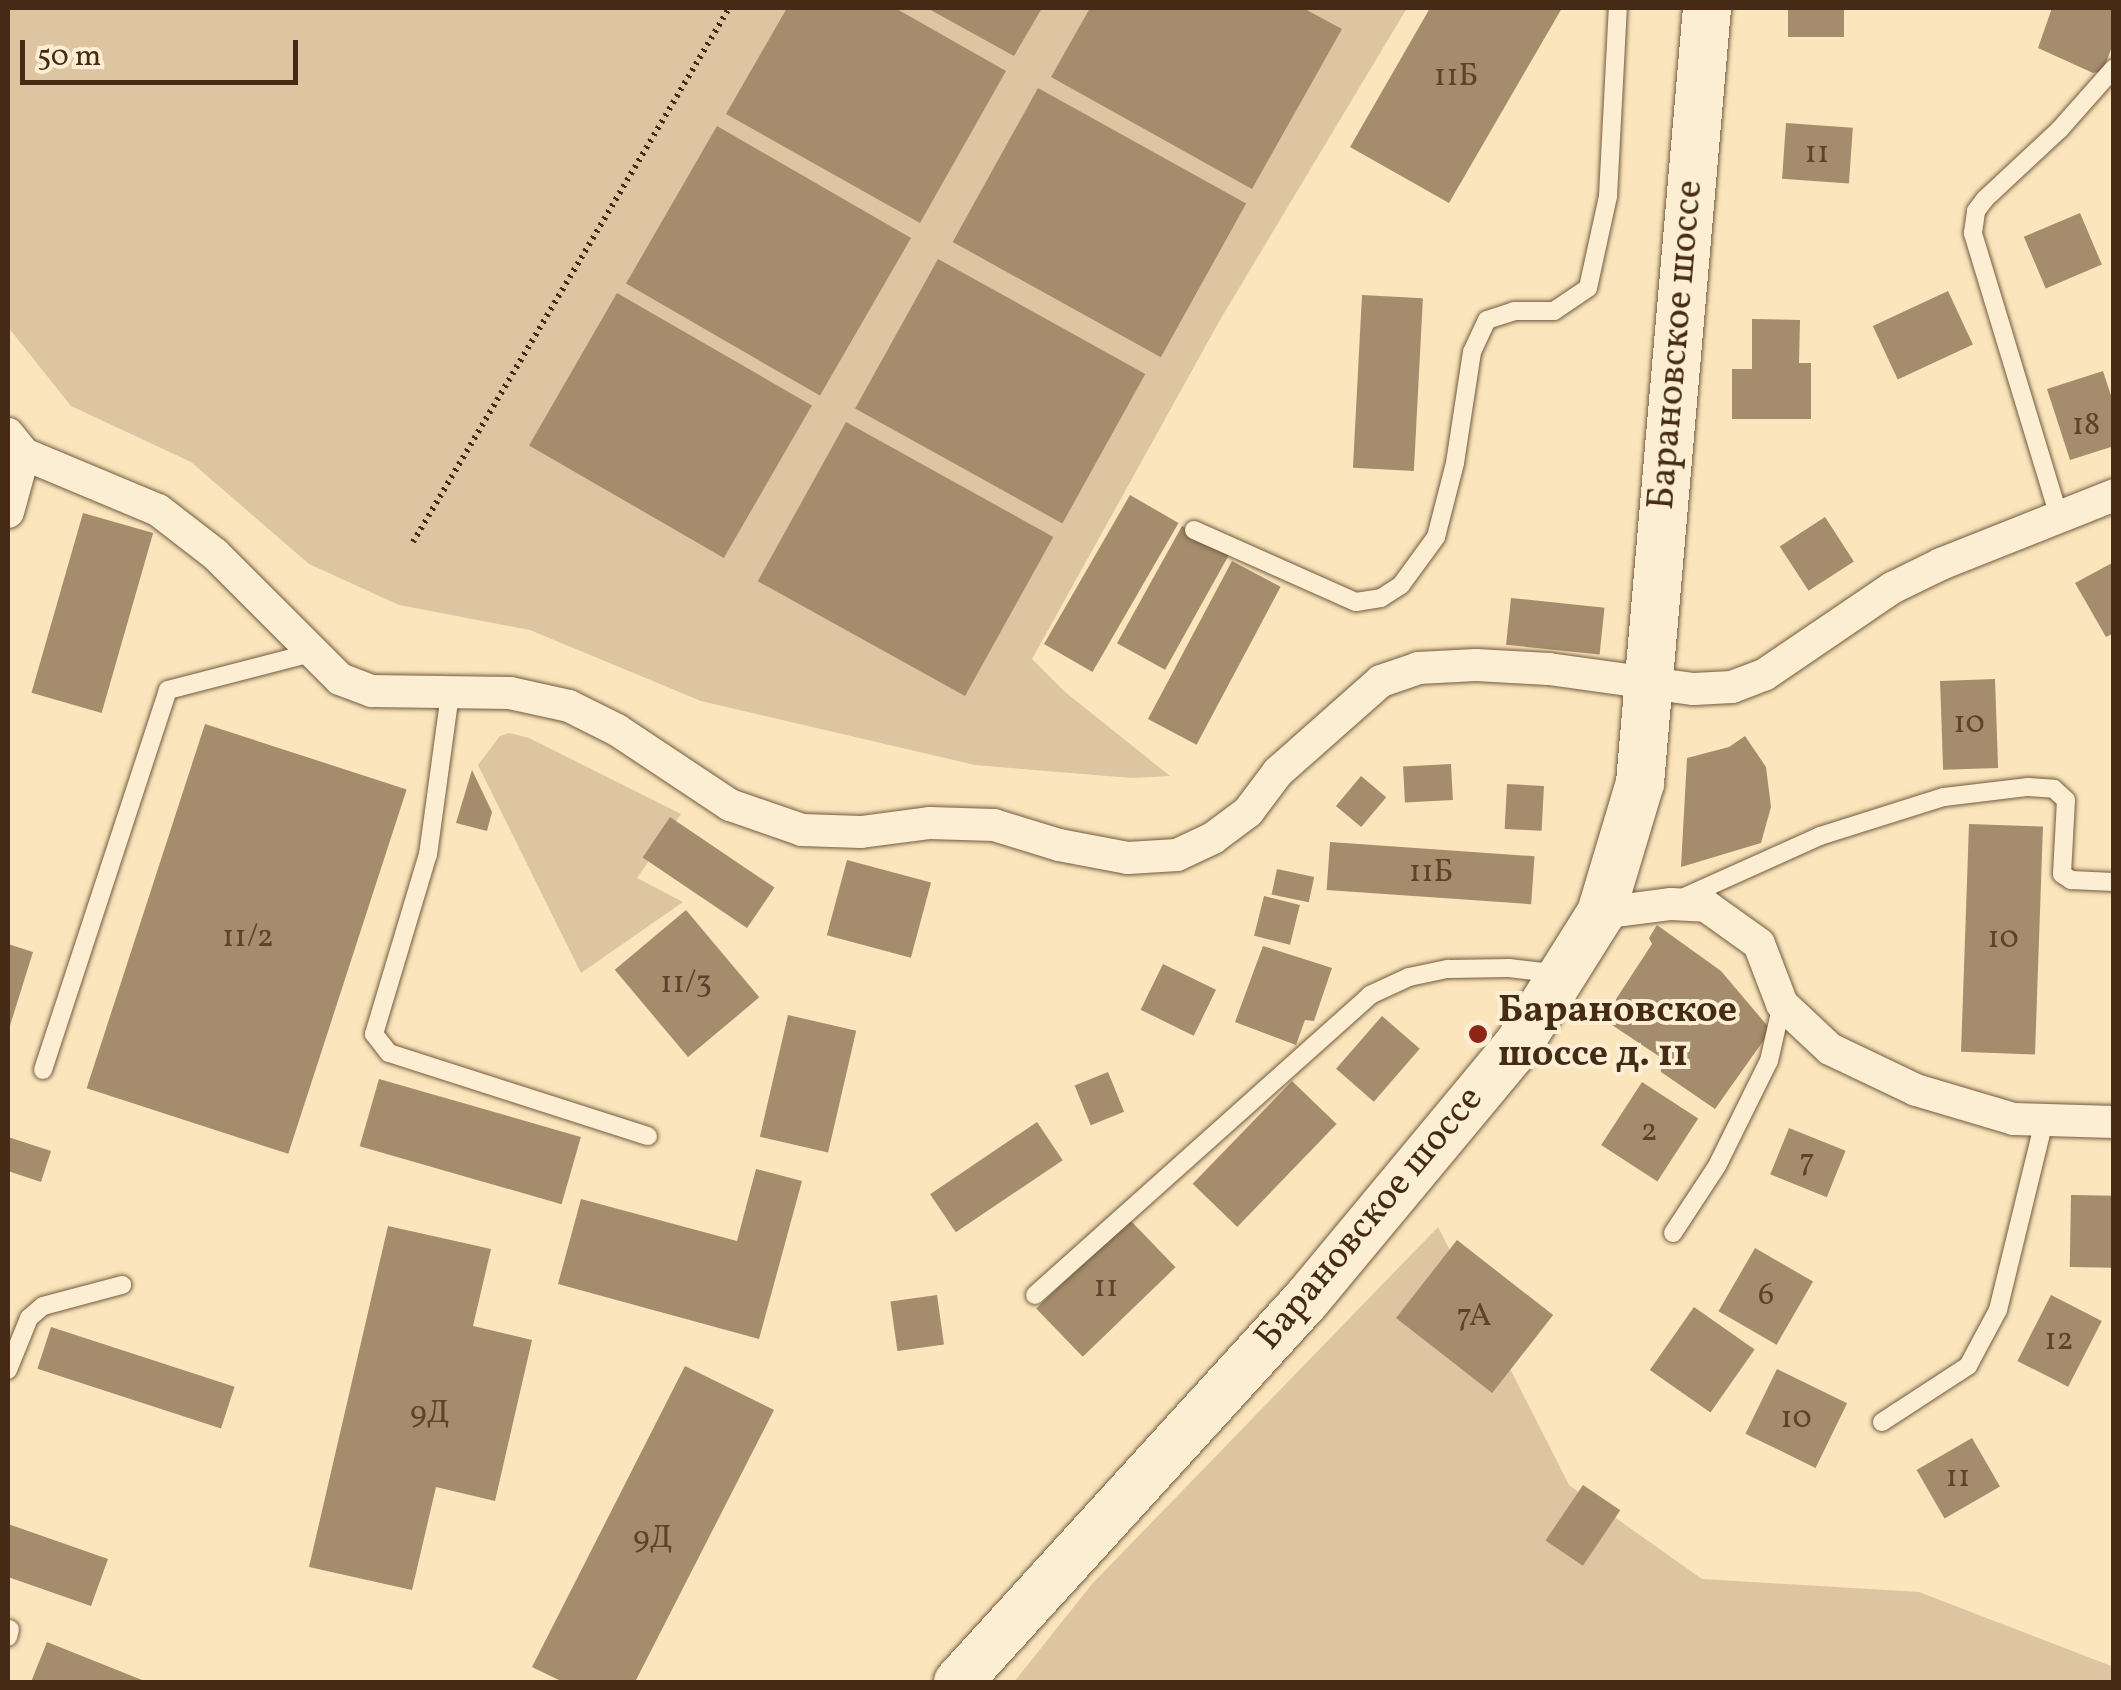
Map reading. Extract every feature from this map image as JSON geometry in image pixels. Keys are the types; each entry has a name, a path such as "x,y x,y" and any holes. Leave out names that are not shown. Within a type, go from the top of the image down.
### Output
{"main road":[{"name":"Барановское шоссе","path":"958,1682 1306,1298 1520,1042 1601,913 1640,783 1707,8"}],"street":[{"path":"8,512 16,444 158,510 215,554 340,679 372,691 510,693 569,706 617,730 730,805 802,830 861,832 930,823 994,825 1059,845 1128,858 1177,855 1213,838 1248,812 1278,772 1381,680 1418,668 1476,664 1549,669 1694,689 1732,687 1764,675 1892,588 1941,564 2060,520 2114,495"},
{"path":"1601,913 1671,904 1706,906 1759,944 1782,1004 1830,1049 1916,1090 2014,1119 2114,1122"}],"lane":[{"path":"1194,530 1356,602 1381,598 1401,585 1436,537 1455,463 1472,352 1487,320 1514,311 1554,311 1588,288 1608,196 1618,8"},
{"path":"2060,520 1973,233 1976,211 1986,199 2060,129 2114,68"},
{"path":"44,1070 168,690 311,654"},
{"path":"450,694 428,854 374,1034 389,1052 648,1136"},
{"path":"1671,904 1820,836 1944,797 2028,787 2054,790 2066,800 2062,874 2071,880 2114,882"},
{"path":"1035,1295 1370,996 1409,977 1448,969 1509,968 1565,974"},
{"path":"1673,1233 1717,1166 1769,1061 1782,1004"},
{"path":"1882,1422 1968,1366 1998,1310 2044,1122"},
{"path":"8,1370 29,1318 44,1306 122,1285"}],"path":[{"path":"412,542 730,8"}],"shaded area":[{"path":"8,8 1407,8 1220,320 1032,659 1065,692 1170,776 1132,778 975,765 701,701 530,630 399,605 309,564 191,462 71,406 8,327"},
{"path":"509,733 529,738 681,814 637,878 683,902 581,973 478,765 500,736"},
{"path":"1438,1227 1569,1485 1702,1579 1919,1592 2114,1667 2113,1682 1014,1682 1092,1584"}],"building":[{"path":"787,8 895,8 1006,71 920,223 726,114"},
{"path":"927,8 1042,8 1014,56"},
{"path":"1090,8 1303,8 1342,29 1252,189 1051,77"},
{"path":"1430,8 1562,8 1449,203 1350,147"},
{"path":"1788,8 1844,8 1844,37 1788,37"},
{"path":"2052,8 2114,8 2114,41 2103,71 2093,73 2038,48"},
{"path":"1038,88 1246,203 1161,357 953,242"},
{"path":"1786,123 1853,128 1849,184 1782,179"},
{"path":"717,126 911,238 820,396 626,284"},
{"path":"2080,213 2102,265 2046,288 2024,237"},
{"path":"938,259 1145,374 1062,523 855,409"},
{"path":"1948,291 1973,344 1898,380 1873,326"},
{"path":"617,293 812,406 724,558 529,445"},
{"path":"1362,295 1423,298 1414,471 1353,468"},
{"path":"1752,319 1800,320 1799,363 1811,363 1811,419 1732,419 1732,369 1752,369"},
{"path":"2103,371 2114,405 2114,446 2070,460 2047,389"},
{"path":"846,422 1053,537 965,696 758,581"},
{"path":"1130,495 1178,523 1092,672 1044,644"},
{"path":"83,513 153,533 102,713 31,693"},
{"path":"1825,517 1854,561 1809,591 1780,546"},
{"path":"1182,526 1230,553 1165,670 1117,643"},
{"path":"1232,561 1281,587 1197,745 1148,719"},
{"path":"2114,562 2114,633 2106,637 2075,583"},
{"path":"1511,598 1604,608 1600,655 1506,645"},
{"path":"1995,679 1998,768 1943,770 1940,681"},
{"path":"205,724 407,790 288,1154 87,1088"},
{"path":"1745,736 1766,767 1771,807 1761,843 1681,867 1687,758 1729,747"},
{"path":"1451,764 1453,800 1405,802 1403,767"},
{"path":"472,770 492,812 487,831 456,823"},
{"path":"1361,776 1386,797 1361,827 1336,806"},
{"path":"1507,784 1544,786 1542,831 1505,829"},
{"path":"670,817 774,887 747,928 643,858"},
{"path":"1969,824 2043,827 2035,1054 1961,1052"},
{"path":"1330,842 1535,856 1531,904 1327,890"},
{"path":"847,860 931,883 911,958 827,935"},
{"path":"1277,869 1314,877 1309,902 1272,894"},
{"path":"1264,896 1300,905 1290,945 1254,936"},
{"path":"686,910 759,997 688,1057 615,970"},
{"path":"1657,925 1721,971 1771,1030 1715,1109 1661,1072 1660,1057 1603,1019 1652,944 1649,938"},
{"path":"8,944 33,952 8,1032"},
{"path":"1263,946 1332,968 1314,1021 1305,1020 1296,1045 1235,1022"},
{"path":"1163,964 1216,990 1194,1036 1141,1010"},
{"path":"788,1015 856,1031 828,1153 760,1137"},
{"path":"1382,1016 1420,1049 1374,1102 1336,1069"},
{"path":"1108,1072 1124,1112 1091,1125 1075,1085"},
{"path":"379,1079 581,1137 562,1204 360,1146"},
{"path":"1292,1081 1337,1124 1237,1227 1193,1184"},
{"path":"1642,1082 1698,1118 1657,1181 1601,1145"},
{"path":"1037,1122 1063,1160 956,1232 930,1194"},
{"path":"1789,1128 1846,1151 1827,1197 1770,1174"},
{"path":"8,1137 51,1151 41,1182 8,1171"},
{"path":"756,1169 802,1181 759,1339 558,1284 581,1199 737,1241"},
{"path":"2071,1195 2114,1196 2113,1268 2070,1267"},
{"path":"1129,1219 1176,1267 1083,1357 1036,1309"},
{"path":"388,1226 491,1249 473,1326 532,1340 495,1501 436,1487 412,1590 309,1567"},
{"path":"1457,1240 1553,1315 1492,1393 1396,1318"},
{"path":"1755,1248 1813,1282 1777,1345 1718,1311"},
{"path":"937,1295 944,1345 897,1351 890,1302"},
{"path":"2051,1295 2102,1321 2068,1387 2017,1361"},
{"path":"1694,1307 1755,1349 1710,1413 1650,1370"},
{"path":"51,1327 235,1387 221,1428 37,1369"},
{"path":"685,1366 774,1410 635,1682 563,1682 532,1667"},
{"path":"1777,1369 1847,1403 1816,1468 1745,1434"},
{"path":"1972,1438 2000,1486 1945,1518 1917,1470"},
{"path":"1583,1485 1620,1510 1583,1566 1546,1541"},
{"path":"8,1524 108,1559 91,1606 8,1577"},
{"path":"47,1642 147,1682 31,1682"}],"place":[{"name":"Барановское шоссе д. 11","path":"1478,1034"}]}
